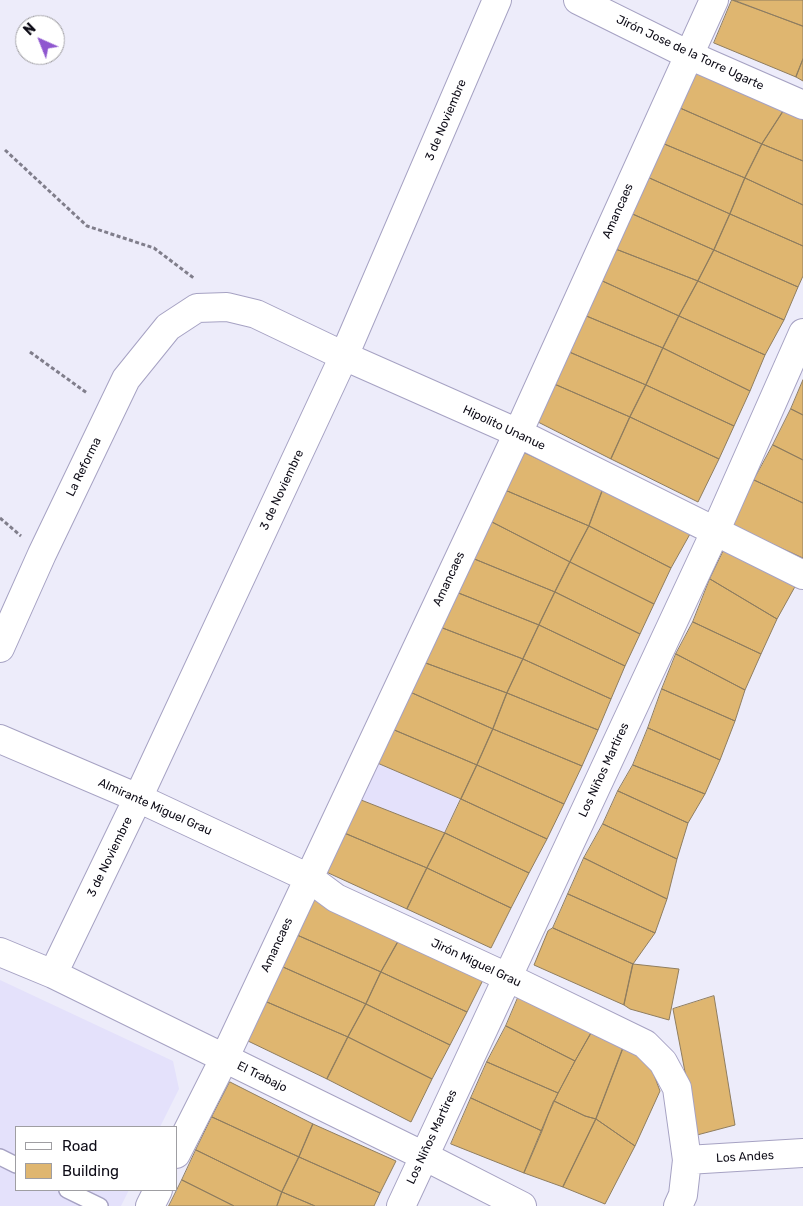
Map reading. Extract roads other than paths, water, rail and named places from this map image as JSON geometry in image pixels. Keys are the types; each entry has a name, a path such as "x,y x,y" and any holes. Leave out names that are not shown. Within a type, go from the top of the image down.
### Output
{"street":[{"name":"3 de Noviembre","path":"54,974 344,356 497,0"},
{"name":"Jirón Jose de la Torre Ugarte","path":"578,0 689,55 803,106"},
{"name":"Amancaes","path":"178,1150 224,1058 518,433 714,0"},
{"name":"Hipolito Unanue","path":"197,308 227,307 256,314 344,356 518,433 803,575"},
{"name":"La Reforma","path":"0,648 42,554 126,379 168,327 197,308"},
{"name":"Los Niños Martires","path":"401,1206 715,532 803,333"},
{"name":"Almirante Miguel Grau","path":"0,739 138,798 309,878"},
{"name":"Jirón Miguel Grau","path":"309,878 336,898 507,977 645,1044 663,1062 677,1088 687,1160 683,1195 678,1206"},
{"name":"El Trabajo","path":"0,952 54,974 522,1206"},
{"name":"Los Andes","path":"687,1160 803,1153"},
{"path":"150,1206 158,1191"}],"lane":[{"path":"0,1157 15,1164"},
{"path":"68,1191 100,1206"}]}
